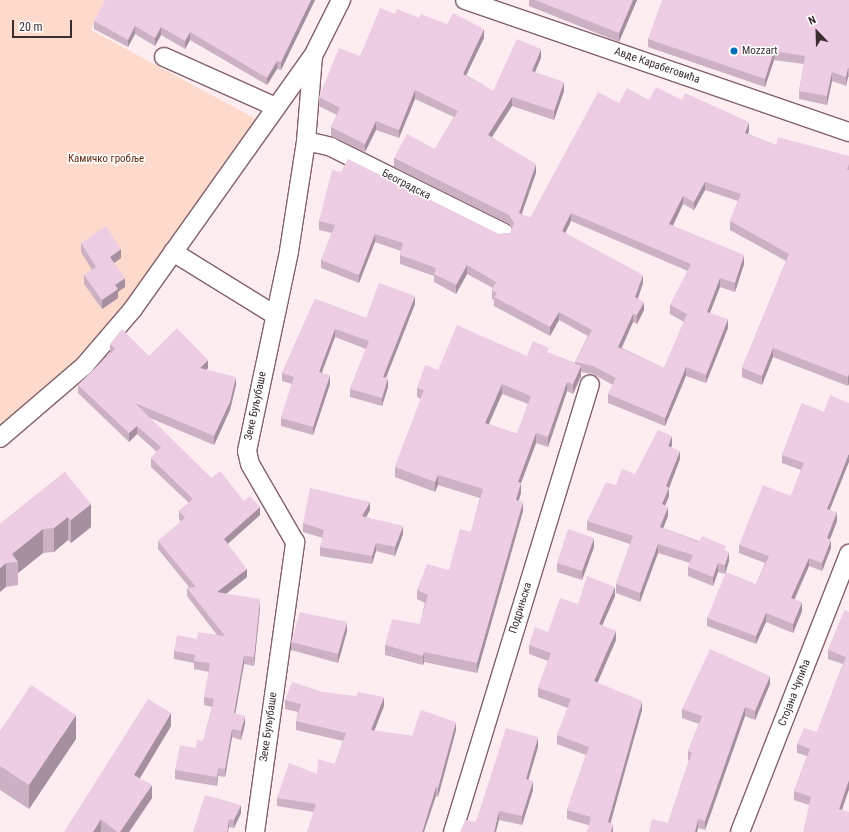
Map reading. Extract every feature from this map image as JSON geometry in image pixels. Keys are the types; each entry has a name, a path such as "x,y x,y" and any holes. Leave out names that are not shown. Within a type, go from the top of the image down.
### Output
{"street":[{"name":"Зеке Буљубаше","path":"255,832 295,542 250,464 247,451 275,315 306,141 313,56 341,0"},
{"name":"Авде Карабеговића","path":"464,0 849,132"},
{"path":"164,56 276,107"},
{"path":"0,438 84,366 133,309 172,252 313,56"},
{"name":"Београдска","path":"306,141 331,147 504,233"},
{"path":"172,252 275,315"},
{"name":"Подрињска","path":"453,832 590,384"},
{"name":"Стојана Чупића","path":"740,832 849,554"}],"green space":[{"name":"Камичко гробље","path":"0,0 105,0 91,30 269,126 86,354 0,440"}],"building":[{"path":"105,0 311,0 281,62 277,61 267,78 190,32 185,41 161,27 155,38 135,26 128,40 94,21"},
{"path":"535,0 633,0 619,33"},
{"path":"662,0 849,0 849,68 846,77 832,72 827,96 799,91 805,56 774,51 765,79 648,39"},
{"path":"380,8 395,14 397,9 419,18 421,14 447,24 453,13 484,29 463,74 493,91 517,39 541,49 532,71 564,82 554,111 512,97 488,135 536,164 519,213 530,218 598,92 619,103 627,88 649,100 656,87 682,100 685,93 749,122 745,133 776,145 778,137 849,156 847,170 849,170 848,377 773,348 762,376 742,368 789,254 730,221 741,194 705,182 694,202 683,196 669,224 744,255 735,283 720,278 707,312 728,319 706,375 686,367 665,418 608,394 616,378 593,366 575,362 592,330 559,312 550,327 494,297 497,293 492,290 496,282 467,265 456,285 434,274 436,268 400,255 403,243 375,234 359,275 321,260 335,225 319,221 332,170 341,172 348,159 499,234 510,233 514,223 509,215 394,158 407,134 435,149 458,111 415,90 399,130 376,121 365,144 331,127 340,108 319,97 339,48 360,56","holes":["571,213 691,264 670,305 687,314 664,368 618,347 633,314 637,315 644,302 635,297 643,275 562,231"]},
{"path":"106,226 121,249 110,257 125,278 115,285 118,289 102,300 84,275 96,267 81,243"},
{"path":"379,283 415,296 383,377 388,378 382,398 350,389 369,341 335,329 319,372 330,375 313,427 281,418 294,377 282,373 315,299 366,318"},
{"path":"457,325 527,356 533,341 549,348 547,352 581,366 573,384 567,382 548,437 536,433 518,482 521,483 516,500 523,502 477,663 424,652 423,656 385,645 392,619 420,624 428,595 417,590 427,564 449,570 460,529 471,532 483,489 438,475 435,482 395,467 424,390 417,388 425,365 438,370","holes":["502,384 531,396 517,434 485,423"]},
{"path":"177,328 208,360 200,368 236,377 230,402 214,436 135,403 211,478 220,471 244,501 250,496 260,507 224,539 247,569 217,592 260,599 254,657 244,656 234,713 245,716 241,731 232,729 225,769 218,768 217,777 175,770 180,745 196,748 197,740 203,741 214,699 204,697 210,663 194,661 195,655 174,651 177,635 197,639 198,632 225,636 187,588 196,587 158,541 185,518 179,511 193,499 151,458 161,447 137,426 129,433 78,385 115,349 110,344 122,329 149,356"},
{"path":"830,395 849,403 849,453 827,509 837,512 827,538 831,540 822,563 809,558 791,598 802,602 793,624 766,613 756,636 707,618 726,572 756,584 769,556 739,545 763,485 791,496 804,463 782,455 802,403 824,412"},
{"path":"658,430 672,436 668,446 680,451 666,486 669,488 662,504 668,507 660,527 699,542 702,536 726,546 724,550 729,552 725,565 718,563 713,577 688,567 693,555 658,544 640,593 616,584 633,536 587,521 606,482 616,485 622,469 635,474"},
{"path":"65,472 91,504 71,520 68,517 54,528 43,529 12,554 18,562 6,563 0,568 0,524"},
{"path":"310,488 370,502 362,516 403,526 395,547 376,543 372,556 320,547 324,530 303,523"},
{"path":"568,529 594,538 582,571 557,563"},
{"path":"587,576 615,587 599,624 616,631 594,681 642,701 608,822 613,824 611,832 587,832 591,817 567,810 589,747 557,735 571,699 538,688 551,653 529,645 535,627 548,632 560,598 578,604"},
{"path":"845,610 849,612 849,780 839,809 849,812 849,832 803,832 811,797 794,791 810,749 797,744 804,728 817,732 846,657 828,650"},
{"path":"300,612 347,622 338,654 291,642"},
{"path":"710,649 770,676 755,711 745,707 705,821 698,819 695,832 649,832 652,819 668,823 692,753 688,751 702,716 682,709"},
{"path":"292,682 323,692 356,696 358,692 384,697 371,730 412,736 421,710 456,722 438,788 436,787 422,832 307,832 316,804 277,798 289,763 317,774 318,759 335,764 346,733 296,721 301,704 285,700"},
{"path":"31,685 76,715 29,785 0,766 0,731"},
{"path":"148,699 171,713 134,775 152,785 120,832 117,832 101,819 93,832 64,832"},
{"path":"506,728 538,737 526,779 533,781 522,816 499,811 494,832 460,832 465,820 476,822"},
{"path":"205,795 241,805 234,820 229,819 227,832 193,832"}],"place":[{"name":"Mozzart","path":"734,51"}]}
